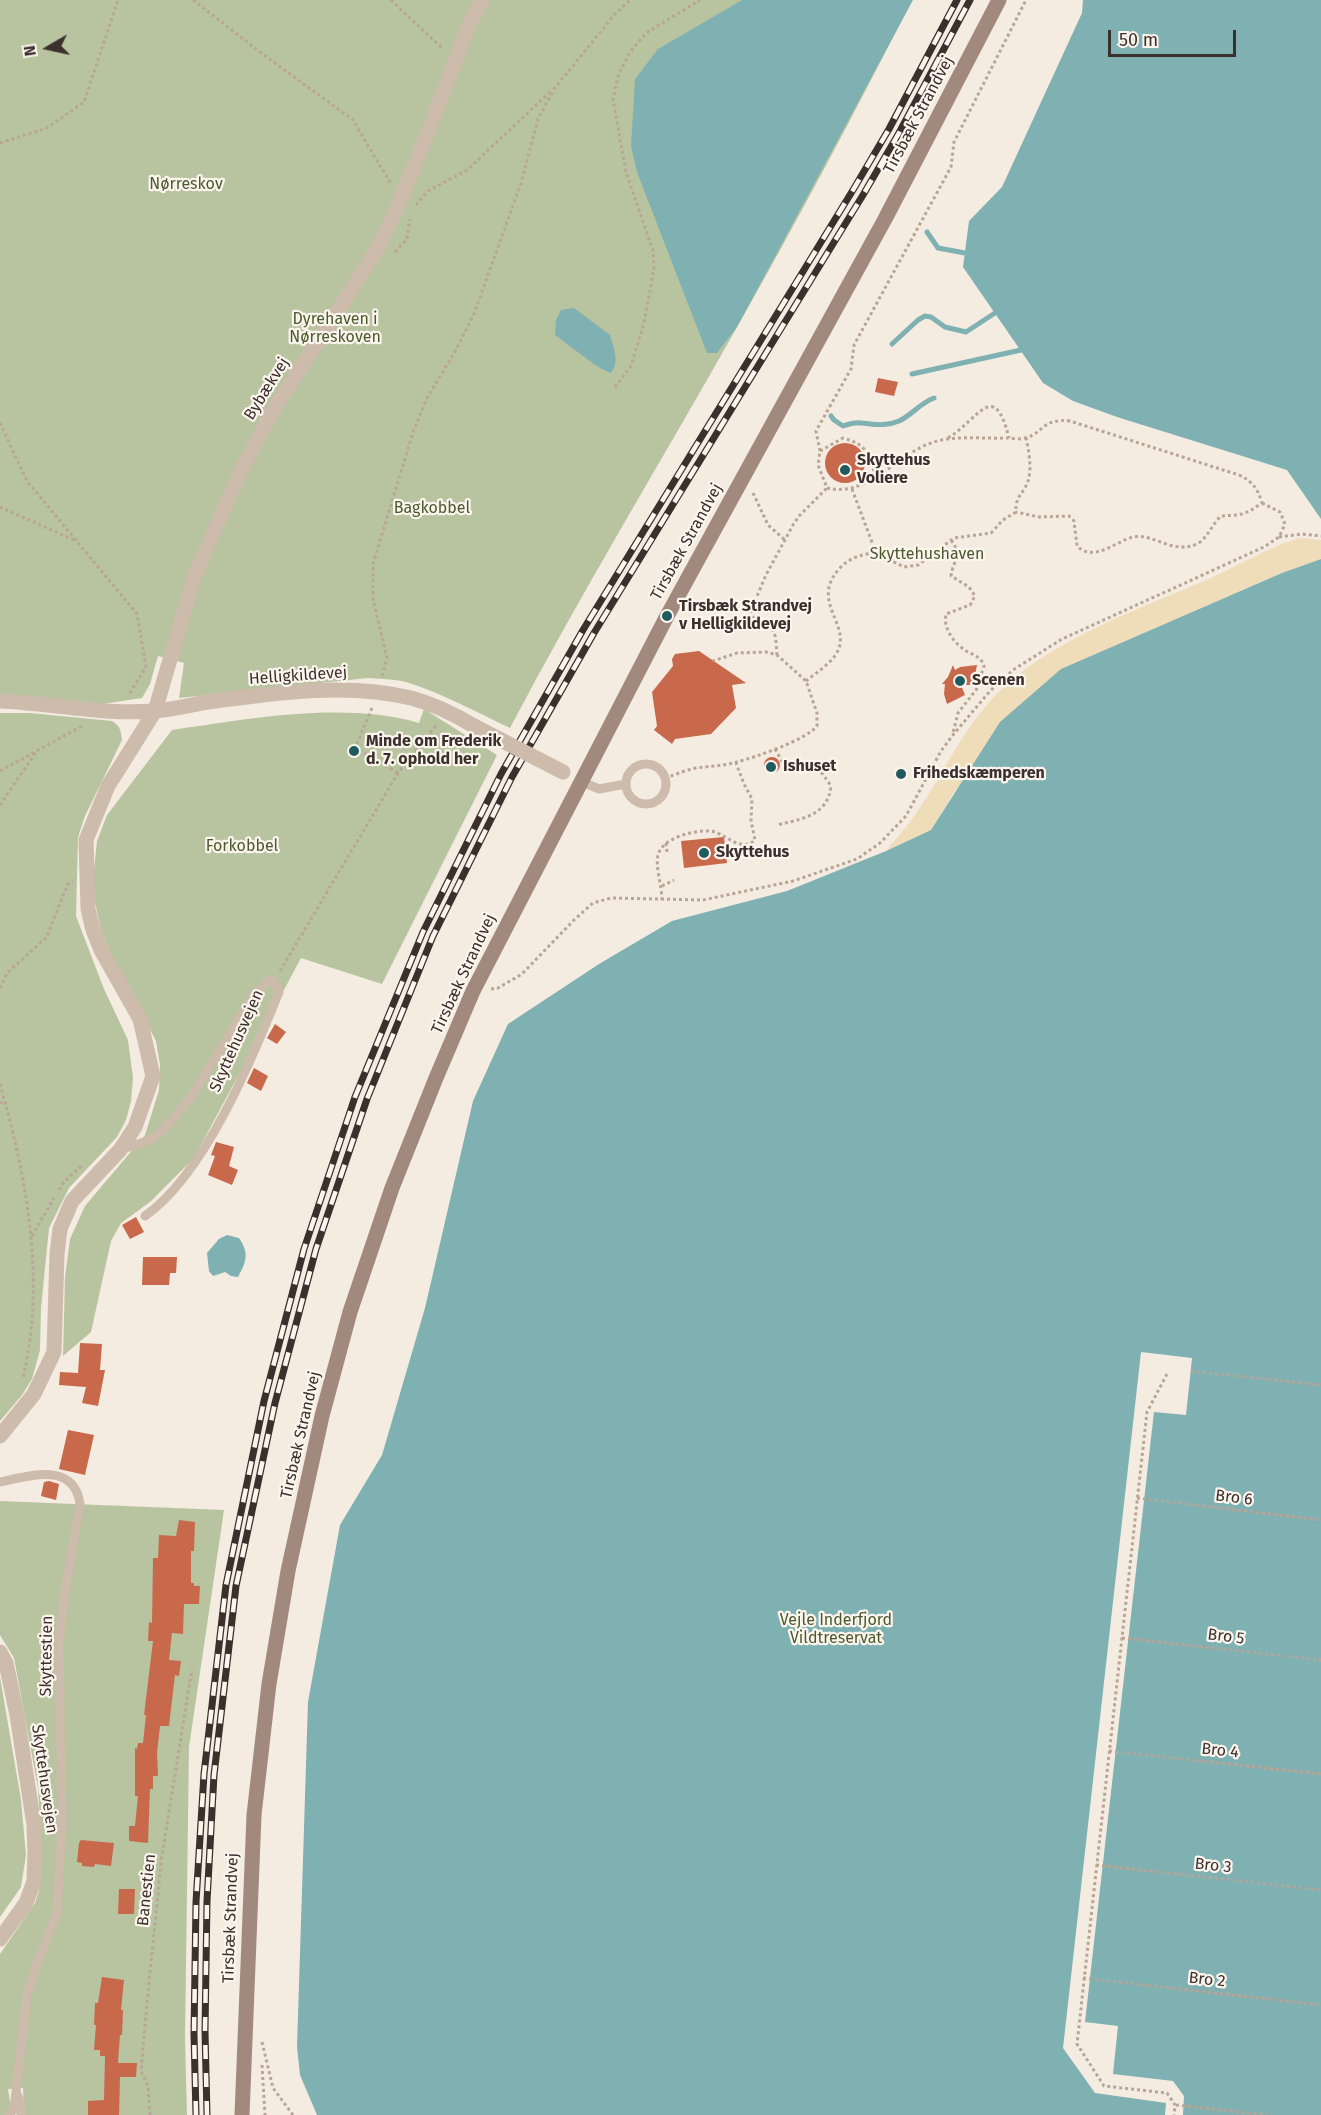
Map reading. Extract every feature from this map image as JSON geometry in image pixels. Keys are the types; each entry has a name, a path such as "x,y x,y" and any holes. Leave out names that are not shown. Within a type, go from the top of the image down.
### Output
{"street":[{"name":"Bybækvej","path":"155,711 194,577 240,472 271,414 370,260 400,200 468,27 482,0"},
{"name":"Tirsbæk Strandvej","path":"244,2058 254,1815 269,1684 288,1571 322,1416 350,1312 392,1188 473,991 580,781 667,616 885,219 999,0"},
{"name":"Helligkildevej","path":"0,701 109,711 155,711 251,696 353,690 379,692 413,698 447,710 580,781"},
{"name":"Skyttehusvejen","path":"0,1436 34,1394 54,1352 60,1229 72,1201 120,1150 135,1127 153,1076 140,1019 101,950 93,930 88,909 86,840 108,786 155,711"},
{"name":"Skyttehusvejen","path":"0,1652 6,1664 17,1715 34,1825 35,1852 34,1881 26,1903 0,1939"},
{"path":"242,2115 244,2058"},
{"path":"244,2058 253,2115"}],"lane":[{"path":"642,765 658,769 665,778 663,794 654,803 647,804 634,800 627,790 626,784 631,772 642,765"},
{"path":"580,781 599,789 626,784"},
{"name":"Skyttehusvejen","path":"120,1150 150,1140 163,1131 194,1093 252,997 268,981 274,981 279,992 265,1028 218,1126 177,1187 160,1206 145,1216"},
{"name":"Skyttestien","path":"0,1482 44,1474 61,1476 72,1483 78,1492 80,1504 63,1604 59,1646 62,1821 57,1914 27,1994 14,2109 9,2115"},
{"path":"16,2091 21,2104 21,2115"}],"path":[{"path":"0,143 47,128 84,102 118,0"},
{"path":"193,0 353,120 400,200"},
{"path":"391,0 455,61"},
{"path":"370,260 392,255 407,239 411,211 428,191 467,170 554,89 615,14 630,0"},
{"path":"615,387 631,366 644,323 654,269 653,250 626,172 613,99 619,72 630,52 646,33 700,0"},
{"path":"827,488 818,465 820,451 816,431 851,369 854,345 951,166 954,141 1026,0"},
{"path":"398,773 356,748 379,692 387,658 373,599 373,564 413,432 428,398 474,314 521,183 537,119 554,89"},
{"path":"947,439 961,431 987,406 998,408 1004,418 1009,438"},
{"path":"473,991 498,988 522,974 593,903 610,898 703,900 793,881 857,859 880,843 906,816 941,751 953,735 990,691 1026,660 1062,639 1264,547 1279,537 1284,530 1284,517 1274,508 1262,503 1257,489 1239,475 1070,421 1050,422 1026,438 947,439 931,443 852,489 827,488 799,516 766,575 752,608 756,621 772,630 775,635 777,655"},
{"path":"0,423 27,481 137,614 146,667 124,702 0,771"},
{"path":"820,451 843,438 860,443 868,454 876,477"},
{"path":"1016,512 1016,500 1026,486 1029,476 1029,452 1026,438"},
{"path":"745,474 768,525 785,540"},
{"path":"852,489 876,553"},
{"path":"806,681 833,658 839,647 839,633 828,598 833,576 847,561 860,555 876,553 899,565 914,566 927,560 958,537 982,536 991,533 1003,520 1016,512 1039,517 1069,516 1074,521 1077,546 1083,550 1109,548 1135,537 1177,547 1192,545 1204,538 1221,516 1239,515 1262,503"},
{"path":"0,507 77,542"},
{"path":"1279,537 1302,534 1321,536"},
{"path":"951,540 958,551 951,576 969,587 975,596 970,605 946,614 945,624 960,646 978,657 984,666 976,690 958,713 953,735"},
{"path":"665,778 693,769 736,763 806,735 817,726 817,713 806,681 777,655 766,652 737,653 712,661"},
{"path":"274,981 398,773 447,710"},
{"path":"775,749 784,765 790,767 798,763 809,762 819,769 831,786 830,797 813,816 777,825"},
{"path":"0,805 36,751"},
{"path":"662,900 662,886 657,862 658,852 666,841 708,831 720,833 731,842 747,844 755,840 751,820 752,799 736,763"},
{"path":"666,841 667,852"},
{"path":"0,988 7,973 46,938 68,884 86,874"},
{"path":"662,886 674,880"},
{"path":"0,1084 24,1182 32,1236 28,1356 22,1379"},
{"path":"0,1102 6,1105"},
{"path":"1191,1371 1321,1385"},
{"path":"1167,1374 1147,1412 1095,1865 1077,2044 1104,2086 1167,2093 1175,2105 1174,2115"},
{"name":"Bro 6","path":"1137,1498 1321,1520"},
{"name":"Bro 5","path":"1122,1638 1321,1660"},
{"name":"Banestien","path":"150,2115 148,2086 141,2072 149,1982 162,1855 192,1669"},
{"name":"Bro 4","path":"1109,1751 1321,1774"},
{"name":"Bro 3","path":"1095,1865 1321,1890"},
{"name":"Bro 2","path":"1083,1978 1321,2005"},
{"path":"265,2115 262,2091 262,2042 273,2088 293,2115"},
{"path":"1175,2105 1267,2115"}],"green space":[{"name":"Dyrehaven i Nørreskoven","path":"0,0 912,0 781,248 510,728 433,692 406,682 392,680 368,678 179,698 184,663 158,656 150,684 142,698 102,704 0,700"},
{"name":"Forkobbel","path":"424,709 497,755 382,984 301,958 194,1158 150,1202 121,1223 111,1241 91,1332 63,1356 65,1277 70,1239 85,1206 145,1135 159,1090 160,1065 156,1041 101,931 92,888 97,841 107,815 172,730 264,717 328,713 359,713 419,723"},
{"path":"0,713 30,713 112,721 121,731 122,740 85,816 78,837 76,916 104,989 128,1040 133,1078 131,1101 126,1120 117,1137 69,1188 49,1228 41,1308 40,1350 32,1379 0,1421"},
{"path":"0,1501 224,1510 189,1747 185,2037 187,2115 24,2115 23,2088 8,2089 12,2115 0,2115 0,1954 35,1903 39,1891 42,1856 38,1788 14,1658 0,1635"},
{"path":"0,1677 21,1800 26,1855 21,1887 0,1917"}],"sand":[{"path":"1300,538 1321,540 1321,559 1282,573 1061,669 954,792 931,830 886,851 927,798 970,726 992,699 1014,678 1039,660 1096,628 1213,577 1267,550"}],"water":[{"path":"742,0 913,0 737,327 717,353 707,353 637,172 631,146 635,79 658,49"},
{"path":"1083,0 1321,0 1321,519 1287,470 1117,417 1073,401 1043,383 963,267 969,221 1002,187 1082,13"},
{"path":"574,308 610,335 616,360 610,373 595,365 555,335 556,320 561,310"},
{"name":"Vejle Inderfjord Vildtreservat","path":"1321,559 1321,2115 317,2115 300,2075 297,2047 308,1702 340,1525 382,1455 425,1308 473,1101 508,1024 599,964 672,921 787,891 931,830 1000,722 1061,669 1282,573"},
{"path":"227,1235 239,1238 244,1248 245,1262 238,1277 225,1272 213,1276 209,1271 207,1253 219,1239"}],"pier":[{"path":"1141,1352 1192,1358 1186,1415 1154,1412 1085,2022 1118,2026 1113,2074 1173,2081 1184,2096 1183,2115 1165,2115 1166,2103 1095,2093 1063,2048"}],"building":[{"path":"878,378 898,382 894,396 875,392"},
{"name":"Skyttehus Voliere","path":"845,443 853,444 859,449 864,455 864,471 859,477 853,482 845,483 837,482 831,477 826,471 825,463 826,455 831,449 837,444"},
{"path":"699,651 746,683 732,685 736,708 711,734 675,739 672,744 654,730 657,726 652,692 673,666 672,659 675,654"},
{"name":"Scenen","path":"953,665 955,670 960,667 977,665 973,685 961,685 965,695 947,704 944,694 945,684 942,684"},
{"path":"769,757 775,757 780,765 778,771 769,773 764,768 764,762"},
{"name":"Skyttehus","path":"724,837 727,863 684,868 681,841"},
{"path":"275,1024 286,1032 277,1044 267,1038"},
{"path":"254,1068 268,1076 261,1091 247,1083"},
{"path":"216,1142 234,1147 229,1166 238,1170 232,1185 208,1175 215,1156 211,1155"},
{"path":"136,1217 144,1232 130,1239 122,1225"},
{"path":"143,1257 177,1257 176,1273 170,1273 169,1285 142,1285"},
{"path":"80,1343 102,1344 100,1370 105,1370 98,1406 82,1403 86,1387 59,1385 60,1372 78,1373"},
{"path":"68,1430 94,1435 85,1475 59,1469"},
{"path":"44,1482 59,1484 56,1500 41,1496"},
{"path":"179,1520 195,1522 194,1551 191,1551 191,1583 194,1583 194,1586 200,1586 199,1604 184,1604 183,1634 172,1633 169,1660 181,1661 179,1676 175,1675 169,1726 160,1726 157,1753 158,1776 153,1776 153,1789 150,1789 148,1843 129,1841 129,1826 135,1826 138,1796 135,1796 135,1748 137,1749 138,1743 143,1743 153,1641 148,1641 149,1622 152,1623 153,1558 158,1558 159,1535 176,1536"},
{"path":"81,1840 114,1843 111,1866 95,1864 94,1867 82,1866 82,1863 77,1862"},
{"path":"119,1889 135,1889 134,1914 118,1914"},
{"path":"102,1977 124,1980 121,2010 123,2010 122,2035 120,2035 118,2063 137,2063 136,2077 120,2077 119,2115 88,2115 88,2101 104,2100 105,2056 100,2056 100,2050 94,2050 95,2003 98,2003"}],"waterway":[{"path":"927,232 938,248 965,253"},
{"path":"892,344 925,316 931,317 945,327 966,332 995,313"},
{"path":"912,374 1021,350"},
{"path":"831,416 843,426 856,423 889,424 899,421 934,398"}],"railway":[{"path":"196,2115 194,2034 196,1902 204,1774 226,1585 264,1401 304,1249 355,1097 423,932 501,774 583,630 889,129 957,0"},
{"path":"207,2115 205,2031 207,1901 214,1775 236,1586 275,1403 316,1249 367,1099 433,936 512,777 594,633 863,195 970,0"}],"place":[{"name":"Skyttehus Voliere","path":"845,470"},
{"name":"Tirsbæk Strandvej v Helligkildevej","path":"667,616"},
{"name":"Scenen","path":"960,681"},
{"name":"Minde om Frederik d. 7. ophold her","path":"354,751"},
{"name":"Ishuset","path":"771,767"},
{"name":"Frihedskæmperen","path":"901,774"},
{"name":"Skyttehus","path":"704,853"}],"park label":[{"name":"Nørreskov","path":"186,185"},
{"name":"Bagkobbel","path":"432,509"},
{"name":"Skyttehushaven","path":"927,555"}]}
